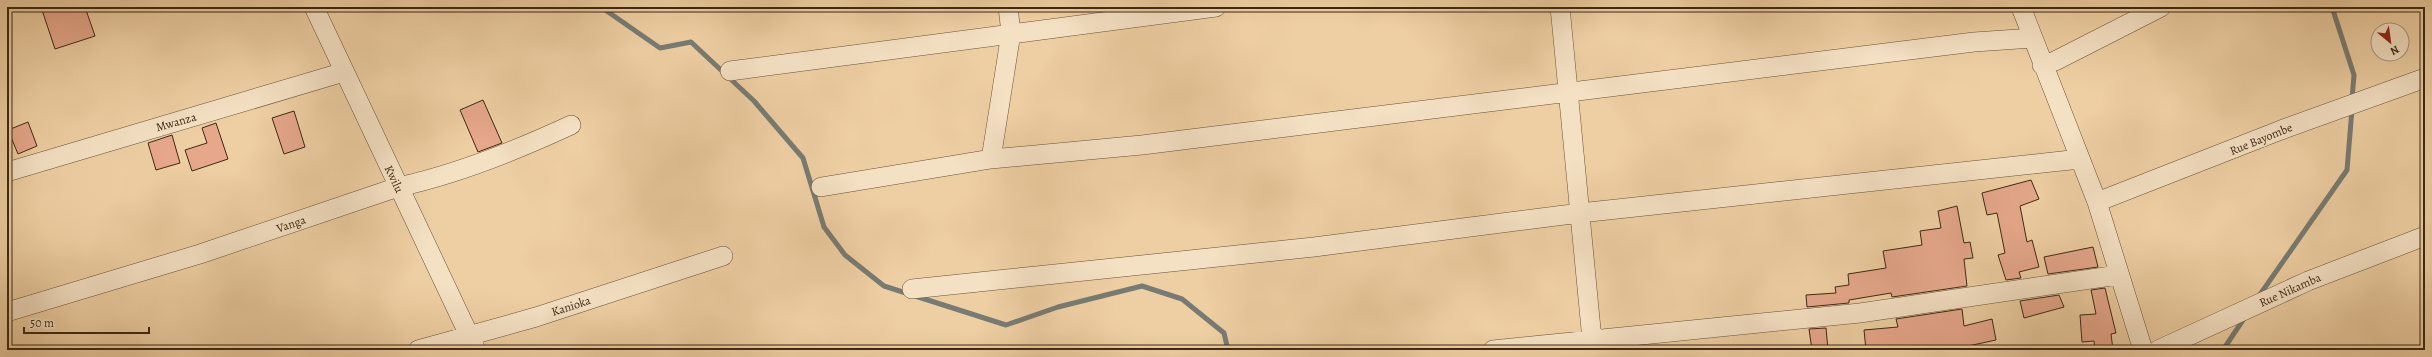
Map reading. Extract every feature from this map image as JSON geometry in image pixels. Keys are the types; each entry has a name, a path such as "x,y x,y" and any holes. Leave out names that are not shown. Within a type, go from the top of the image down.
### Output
{"street":[{"name":"Kwilu","path":"314,7 473,343"},
{"path":"991,159 1011,33 1008,7"},
{"path":"730,71 1216,7"},
{"path":"1560,7 1593,345"},
{"path":"2021,7 2042,65 2097,202 2118,275 2143,350"},
{"path":"2042,65 2055,61 2162,7"},
{"path":"821,187 991,159 1142,145 1568,91 1974,42 2033,38"},
{"name":"Mwanza","path":"7,172 344,72"},
{"name":"Rue Bayombe","path":"2097,202 2280,130 2425,78"},
{"name":"Vanga","path":"7,312 200,254 398,187 422,182 513,152 571,125"},
{"path":"912,288 1314,247 1580,213 2080,159"},
{"name":"Rue Nikamba","path":"2158,350 2308,282 2425,236"},
{"name":"Kanioka","path":"418,350 473,343 544,315 723,256"},
{"path":"1493,350 1593,345 1860,313 2118,275"}],"building":[{"path":"41,7 85,7 95,36 55,49"},
{"path":"483,100 502,143 478,152 460,110"},
{"path":"294,111 305,147 284,154 272,118"},
{"path":"28,122 37,146 18,154 8,130"},
{"path":"216,123 228,159 192,171 185,150 207,143 202,128"},
{"path":"172,135 180,163 156,170 148,143"},
{"path":"2031,180 2039,199 2020,206 2027,242 2032,240 2039,267 2019,272 2021,278 2006,280 1998,255 2005,253 1997,213 1987,215 1982,193"},
{"path":"1957,206 1964,243 1970,242 1973,258 1964,259 1967,286 1892,297 1891,293 1849,300 1849,303 1807,307 1806,295 1836,293 1835,287 1849,285 1848,274 1886,268 1883,251 1922,245 1920,231 1941,228 1938,211"},
{"path":"2093,247 2098,267 2048,274 2044,257"},
{"path":"2105,288 2116,333 2111,334 2113,350 2095,350 2094,341 2082,342 2080,315 2096,314 2091,290"},
{"path":"2059,295 2064,307 2024,318 2020,301"},
{"path":"1962,309 1964,326 1992,319 1996,340 1968,346 1969,350 1866,350 1864,330 1898,327 1896,319"},
{"path":"1826,328 1828,350 1812,350 1809,329"}],"waterway":[{"path":"601,7 660,48 691,42 754,101 803,158 824,227 845,255 884,286 1006,325 1058,307 1142,286 1182,299 1224,333 1228,350"},
{"path":"2332,7 2354,75 2352,99"},
{"path":"2259,296 2347,170 2352,109"},
{"path":"2223,350 2245,317"}]}
